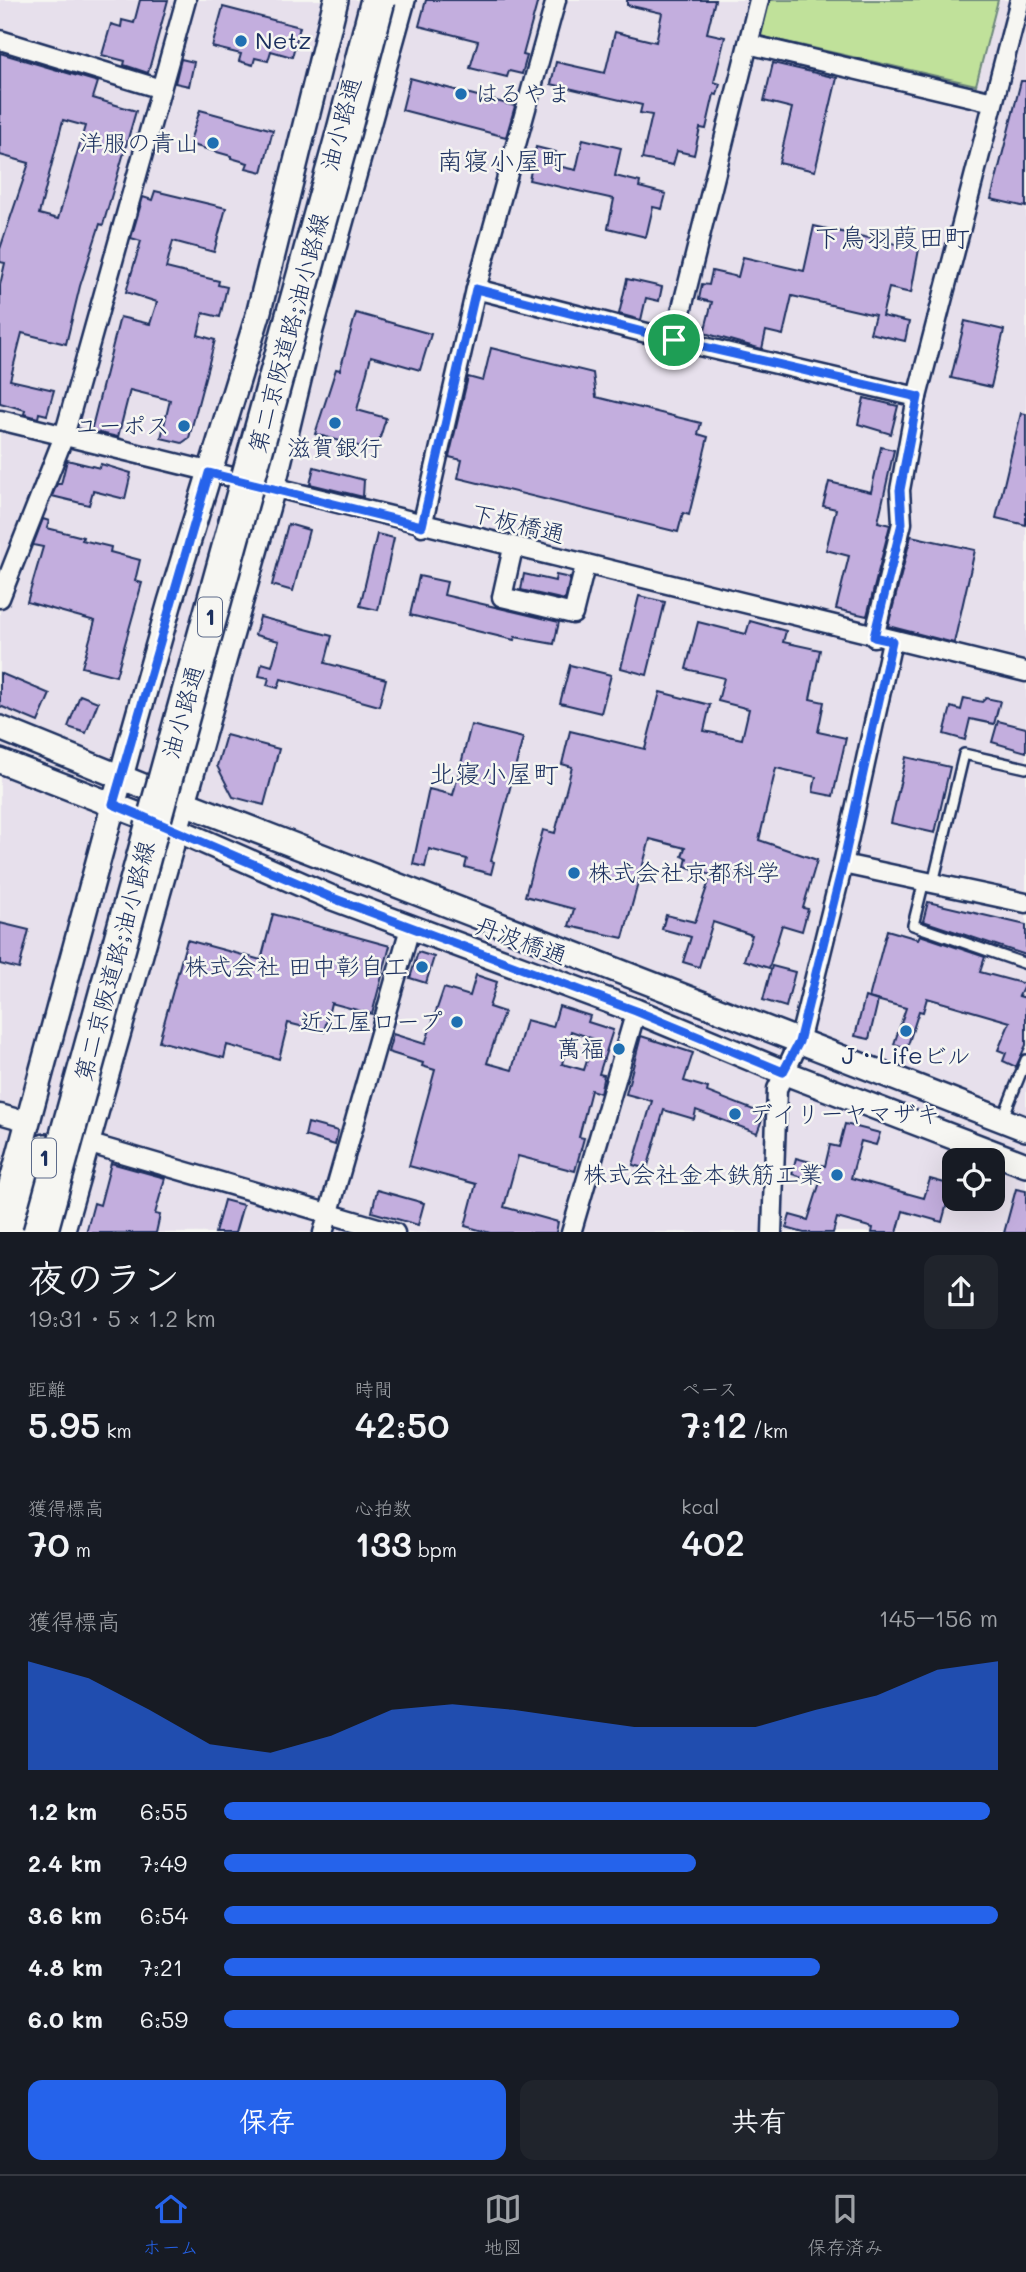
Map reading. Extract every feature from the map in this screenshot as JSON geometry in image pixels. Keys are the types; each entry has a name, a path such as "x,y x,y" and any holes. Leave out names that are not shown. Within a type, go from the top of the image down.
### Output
{"highway":[{"name":"第二京阪道路;油小路線","path":"22,1232 66,1083 231,475 356,0"},
{"name":"第二京阪道路;油小路線","path":"40,1232 340,148 378,0"}],"street":[{"path":"0,598 64,436 186,0"},
{"name":"油小路通","path":"0,1225 120,776 258,315 336,0"},
{"name":"油小路通","path":"62,1232 273,488 312,330 403,0"},
{"path":"422,526 476,289 556,0"},
{"path":"674,340 759,0"},
{"path":"772,1232 777,1089 799,1042 843,864 902,523 900,490 918,397 1020,0"},
{"path":"0,40 161,89"},
{"path":"748,44 993,102"},
{"path":"476,289 674,340 918,397"},
{"name":"下板橋通","path":"0,421 1026,672"},
{"path":"513,548 502,597 573,614 585,566"},
{"name":"丹波橋通","path":"2,735 120,776 1026,1129"},
{"name":"丹波橋通","path":"0,761 175,829 330,897 636,1011 783,1072 982,1148"},
{"path":"843,864 1026,903"},
{"path":"323,1232 421,895"},
{"path":"571,1232 636,1011 647,983"},
{"path":"0,1114 28,1122"},
{"path":"991,1148 1002,1119"},
{"path":"87,1143 392,1232"},
{"name":"丹波橋通","path":"1005,1157 1026,1165"}],"lane":[{"path":"1026,768 964,754 913,925 1026,964"},
{"path":"1002,1119 1026,1060"}],"shaded area":[{"path":"0,0 1026,0 1026,1232 0,1232"}],"green space":[{"path":"768,0 998,0 976,85 760,36"}],"building":[{"path":"140,0 168,0 148,73 124,65 125,61 102,55 111,24 121,27 122,20 134,23"},
{"path":"426,0 538,0 523,55 527,56 522,74 509,71 507,77 470,68 478,41 419,26"},
{"path":"627,0 715,0 707,33 725,37 714,82 720,84 717,95 714,94 706,129 700,128 694,155 677,151 673,165 642,159 652,115 640,113 642,105 551,84 556,62 605,73 615,32 656,42 662,13 627,5"},
{"path":"223,7 300,27 292,57 271,51 268,61 255,58 253,65 239,61 241,54 212,47"},
{"path":"0,53 98,82 93,98 136,111 103,225 100,224 80,286 66,344 22,333 10,380 54,390 47,415 39,413 38,418 24,414 25,410 0,403 0,285 5,263 0,262 0,249 29,163 0,155","holes":["63,120 85,126 58,219 39,214"]},
{"path":"181,59 194,62 189,86 175,83"},
{"path":"773,63 837,78 815,171 779,163 792,108 764,101"},
{"path":"410,78 515,106 506,137 402,110"},
{"path":"1021,81 1026,81 1026,207 991,199"},
{"path":"200,110 273,130 262,172 246,168 248,163 231,156 189,144"},
{"path":"583,139 621,148 615,176 640,182 639,187 666,194 662,209 653,207 646,237 608,228 614,199 529,180 536,147 556,152 553,165 576,170"},
{"path":"155,191 226,208 214,252 173,241 166,268 219,281 218,285 227,287 220,317 203,313 198,335 215,340 189,438 182,443 161,438 170,400 130,390 118,437 91,431 120,317 150,324 157,302 126,292 141,241 131,238 143,197 152,200"},
{"path":"814,226 919,249 911,293 889,288 882,316 909,322 905,341 870,333 875,315 792,296 783,335 766,331 762,349 704,333 712,302 699,299 702,284 709,285 712,271 738,277 743,257 804,271"},
{"path":"627,279 662,287 659,301 646,298 641,320 619,314"},
{"path":"356,313 431,334 420,370 371,356 357,410 386,418 376,451 315,434 336,369 340,370"},
{"path":"965,321 1004,330 991,387 951,378"},
{"path":"491,348 593,373 596,397 701,423 698,434 708,437 689,515 683,513 678,532 458,478 462,460 449,457 468,377 483,381"},
{"path":"864,398 898,406 891,434 858,424"},
{"path":"1021,413 1026,414 1026,525 996,518"},
{"path":"881,447 894,450 878,522 890,525 867,616 836,609 849,556 826,550 836,509 823,506 829,482 871,492"},
{"path":"67,460 100,468 101,464 131,473 125,499 93,491 89,505 52,496 57,484 61,484"},
{"path":"314,467 364,480 363,497 310,484"},
{"path":"43,519 49,521 47,528 83,537 82,540 111,547 110,552 140,560 135,581 142,583 116,676 82,667 95,621 27,602 43,547 33,545"},
{"path":"288,524 309,530 293,591 272,585"},
{"path":"377,534 394,538 378,610 360,606"},
{"path":"911,536 975,550 954,643 888,626"},
{"path":"524,574 555,581 556,575 570,578 565,600 521,590"},
{"path":"419,576 447,582 444,595 559,622 554,644 515,637 514,640 410,615"},
{"path":"639,596 665,602 647,675 621,668"},
{"path":"260,617 332,636 325,663 386,679 379,706 281,679 278,688 267,685 269,678 259,676 262,663 272,666 279,641 255,635"},
{"path":"750,621 786,631 783,642 820,650 810,699 824,702 818,732 846,738 833,796 813,792 816,777 776,768 759,840 817,860 803,908 808,909 802,931 782,925 769,968 744,960 752,935 713,922 699,967 683,962 691,937 662,929 666,915 695,922 711,875 685,866 687,858 682,856 685,848 650,839 623,938 569,926 574,909 525,896 543,830 555,833 572,767 562,764 570,731 645,749 660,692 710,705 704,731 742,739 749,709 718,701 724,678 686,669 698,622 746,634"},
{"path":"570,665 611,675 601,713 560,703"},
{"path":"0,673 50,694 38,722 0,706"},
{"path":"80,695 98,702 86,733 68,727"},
{"path":"964,698 982,702 986,698 1000,701 994,724 970,719 965,740 944,734 951,707 961,710"},
{"path":"998,721 1026,728 1026,752 992,742"},
{"path":"471,725 523,738 491,861 494,862 491,874 465,867 467,859 429,849 425,867 413,864 429,789 453,795"},
{"path":"226,735 279,749 264,805 233,797 217,766"},
{"path":"906,757 950,767 935,833 891,823"},
{"path":"928,902 1026,925 1026,955 923,921"},
{"path":"273,914 390,946 372,1014 331,1003 324,1032 288,1023 279,1059 227,1045 224,1058 159,1041 187,940 261,960"},
{"path":"0,923 29,930 19,969 0,964"},
{"path":"887,930 918,939 920,935 985,957 980,972 1025,984 1019,996 1026,998 1026,1045 1016,1067 1003,1061 1006,1053 998,1050 1010,1022 927,998 923,1012 919,1011 907,1048 894,1044 906,1008 869,998"},
{"name":"株式会社 田中彰自工","path":"418,952 434,957 426,983 410,978"},
{"path":"772,966 795,972 786,1007 763,1000"},
{"path":"476,975 497,982 489,1007 504,1012 487,1063 512,1070 526,1020 553,1027 559,1006 590,1016 588,1022 613,1030 599,1074 604,1075 600,1093 591,1090 579,1137 584,1138 575,1171 518,1156 504,1207 558,1222 556,1232 486,1232 465,1226 476,1184 409,1166 435,1070 422,1066 423,1063 388,1052 393,1034 425,1044 444,988 470,996","holes":["571,1031 594,1039 584,1070 562,1064"]},
{"path":"865,997 878,1001 869,1039 855,1036"},
{"path":"641,1036 693,1053 684,1081 708,1088 707,1092 764,1114 757,1133 696,1110 694,1119 664,1110 647,1169 633,1165 652,1101 626,1094"},
{"path":"308,1123 338,1131 335,1145 305,1136"},
{"path":"845,1124 880,1133 876,1145 861,1141 851,1178 924,1198 930,1179 942,1182 942,1211 945,1211 942,1222 903,1211 897,1232 872,1232 873,1228 837,1218 833,1232 800,1232 786,1228 790,1215 808,1220 820,1182 792,1174 796,1158 825,1166 830,1145 839,1147"},
{"path":"111,1163 165,1178 155,1214 160,1215 156,1232 86,1232 94,1203 100,1205"},
{"path":"1016,1189 1026,1191 1026,1232 1004,1232"},
{"path":"377,1190 424,1203 418,1225 372,1212"},
{"path":"224,1200 243,1205 235,1232 215,1232"}],"place":[{"name":"Netz","path":"241,41"},
{"name":"はるやま","path":"461,94"},
{"name":"洋服の青山","path":"213,143"},
{"name":"滋賀銀行","path":"335,423"},
{"name":"ユーポス","path":"184,426"},
{"name":"株式会社京都科学","path":"574,873"},
{"name":"株式会社 田中彰自工","path":"422,967"},
{"name":"近江屋ロープ","path":"457,1022"},
{"name":"J・Lifeビル","path":"906,1031"},
{"name":"萬福","path":"619,1049"},
{"name":"デイリーヤマザキ","path":"735,1114"},
{"name":"株式会社金本鉄筋工業","path":"837,1175"}],"district":[{"name":"南寝小屋町","path":"502,161"},
{"name":"下鳥羽葭田町","path":"892,238"},
{"name":"北寝小屋町","path":"494,774"}],"route":[{"path":"476,289 674,340 918,397 900,490 902,523 874,637 892,641 843,864 799,1042 783,1072 636,1011 330,897 113,804 209,473 422,526 476,289"}]}
